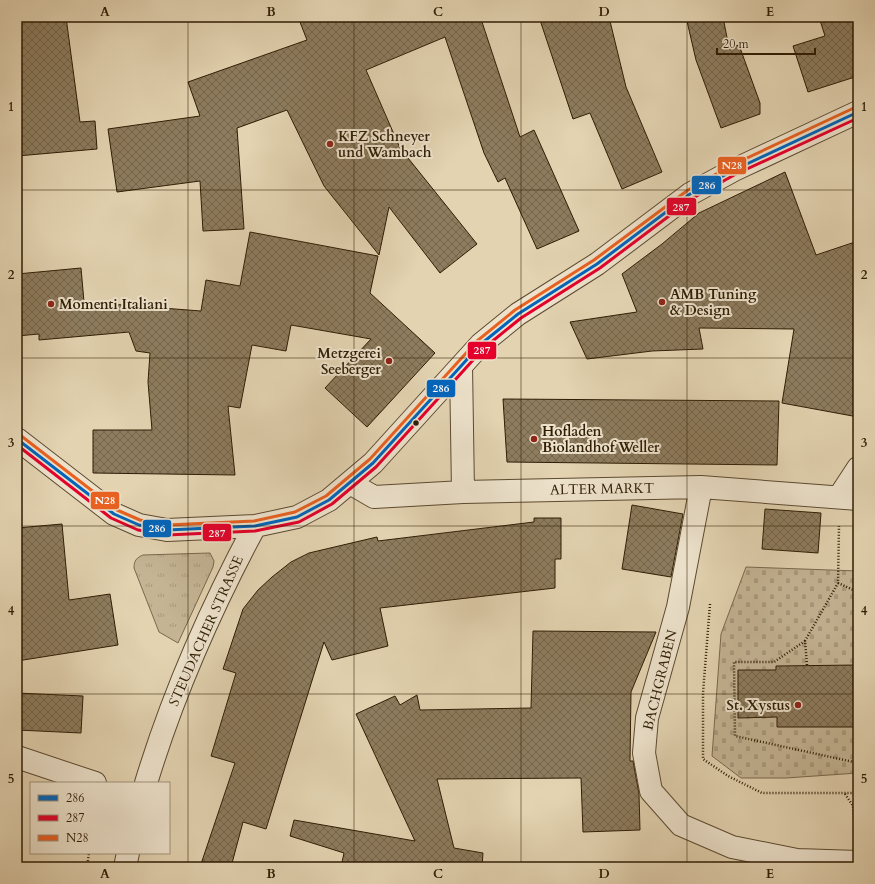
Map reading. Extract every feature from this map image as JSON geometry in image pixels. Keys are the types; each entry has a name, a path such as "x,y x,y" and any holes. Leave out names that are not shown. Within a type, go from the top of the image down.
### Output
{"street":[{"path":"17,439 114,514 139,525 167,530 255,526 297,517 329,500 373,463 480,344 518,314 597,264 690,194 734,170 858,112"},
{"path":"461,366 463,492"},
{"path":"849,498 858,468"},
{"name":"ALTER MARKT","path":"350,483 374,497 463,492 701,487 849,498"},
{"name":"BACHGRABEN","path":"701,487 678,607 647,718 644,753 652,791 681,825 732,847 797,860 856,862"},
{"name":"STEUDACHER STRASSE","path":"146,782 160,737 186,667 255,526"},
{"path":"17,757 92,782"},
{"path":"125,867 128,854"}],"path":[{"path":"849,498 838,583 805,641 774,662 734,662 734,736 858,763"},
{"path":"838,583 858,592"},
{"path":"710,601 703,693 703,759 728,776 762,793 858,793"},
{"path":"805,641 806,665"},
{"path":"844,793 853,806 856,862"},
{"path":"87,867 89,854"}],"green space":[{"path":"210,553 214,561 213,567 178,643 159,632 134,568 135,562 143,555"},
{"path":"746,567 858,571 858,773 786,778 741,778 712,756 721,634"}],"building":[{"path":"17,17 66,17 80,122 95,121 97,149 17,156"},
{"path":"298,17 492,17 482,22 520,137 534,130 579,231 537,249 505,178 498,182 484,153 445,37 366,70 400,148 477,244 440,273 389,207 379,255 324,186 287,110 237,128 244,229 203,231 200,181 117,192 108,129 200,116 188,82 307,40"},
{"path":"539,17 609,17 626,87 662,172 622,189 590,113 573,119"},
{"path":"686,17 723,17 729,48 739,45 760,103 760,114 721,128 696,60"},
{"path":"819,17 858,17 858,76 808,92 793,46 825,36"},
{"path":"785,172 816,255 858,241 858,417 782,403 794,329 699,328 703,349 652,351 587,359 570,322 637,312 622,274 662,244 699,213"},
{"path":"250,232 378,256 370,293 435,353 367,427 325,388 371,339 291,325 286,351 252,345 240,408 228,406 235,475 93,473 93,430 152,430 148,382 150,353 136,351 129,332 39,340 39,334 17,336 17,274 81,268 84,302 201,311 206,280 240,286"},
{"path":"503,399 779,401 777,465 507,462"},
{"path":"632,505 683,514 671,577 622,569"},
{"path":"765,509 821,513 818,553 762,549"},
{"path":"534,518 561,518 561,559 555,559 555,588 380,608 388,646 332,660 324,642 266,829 243,822 231,867 200,867 235,763 211,756 236,673 223,669 243,609 258,590 291,562 309,553 377,537 378,541 534,522"},
{"path":"62,524 69,600 110,594 118,645 17,661 17,528"},
{"path":"533,631 656,632 631,692 630,761 633,761 639,794 640,830 583,832 581,778 437,779 454,848 483,853 482,867 341,867 344,853 290,836 294,820 415,841 356,714 395,696 400,705 417,695 420,710 531,708"},
{"name":"St. Xystus","path":"858,665 858,727 777,727 777,717 738,718 738,670 776,670 776,666"},
{"path":"17,693 83,696 81,733 17,730"}],"transit line":[{"name":"N28","path":"20,435 117,510 140,520 167,525 254,521 295,512 326,496 370,459 477,341 515,310 594,260 688,190 732,165 856,107"},
{"name":"286","path":"17,439 114,514 139,525 167,530 255,526 297,517 329,500 373,463 481,344 518,314 597,264 690,194 734,170 858,112"},
{"name":"287","path":"17,445 111,518 138,530 167,535 255,531 299,522 332,504 376,467 484,348 521,318 600,268 693,198 736,174 858,118"}],"place":[{"name":"KFZ Schneyer und Wambach","path":"330,144"},
{"name":"AMB Tuning & Design","path":"662,302"},
{"name":"Momenti Italiani","path":"51,304"},
{"name":"Metzgerei Seeberger","path":"389,361"},
{"name":"Hofladen Biolandhof Weller","path":"534,439"},
{"name":"St. Xystus","path":"798,705"}]}
